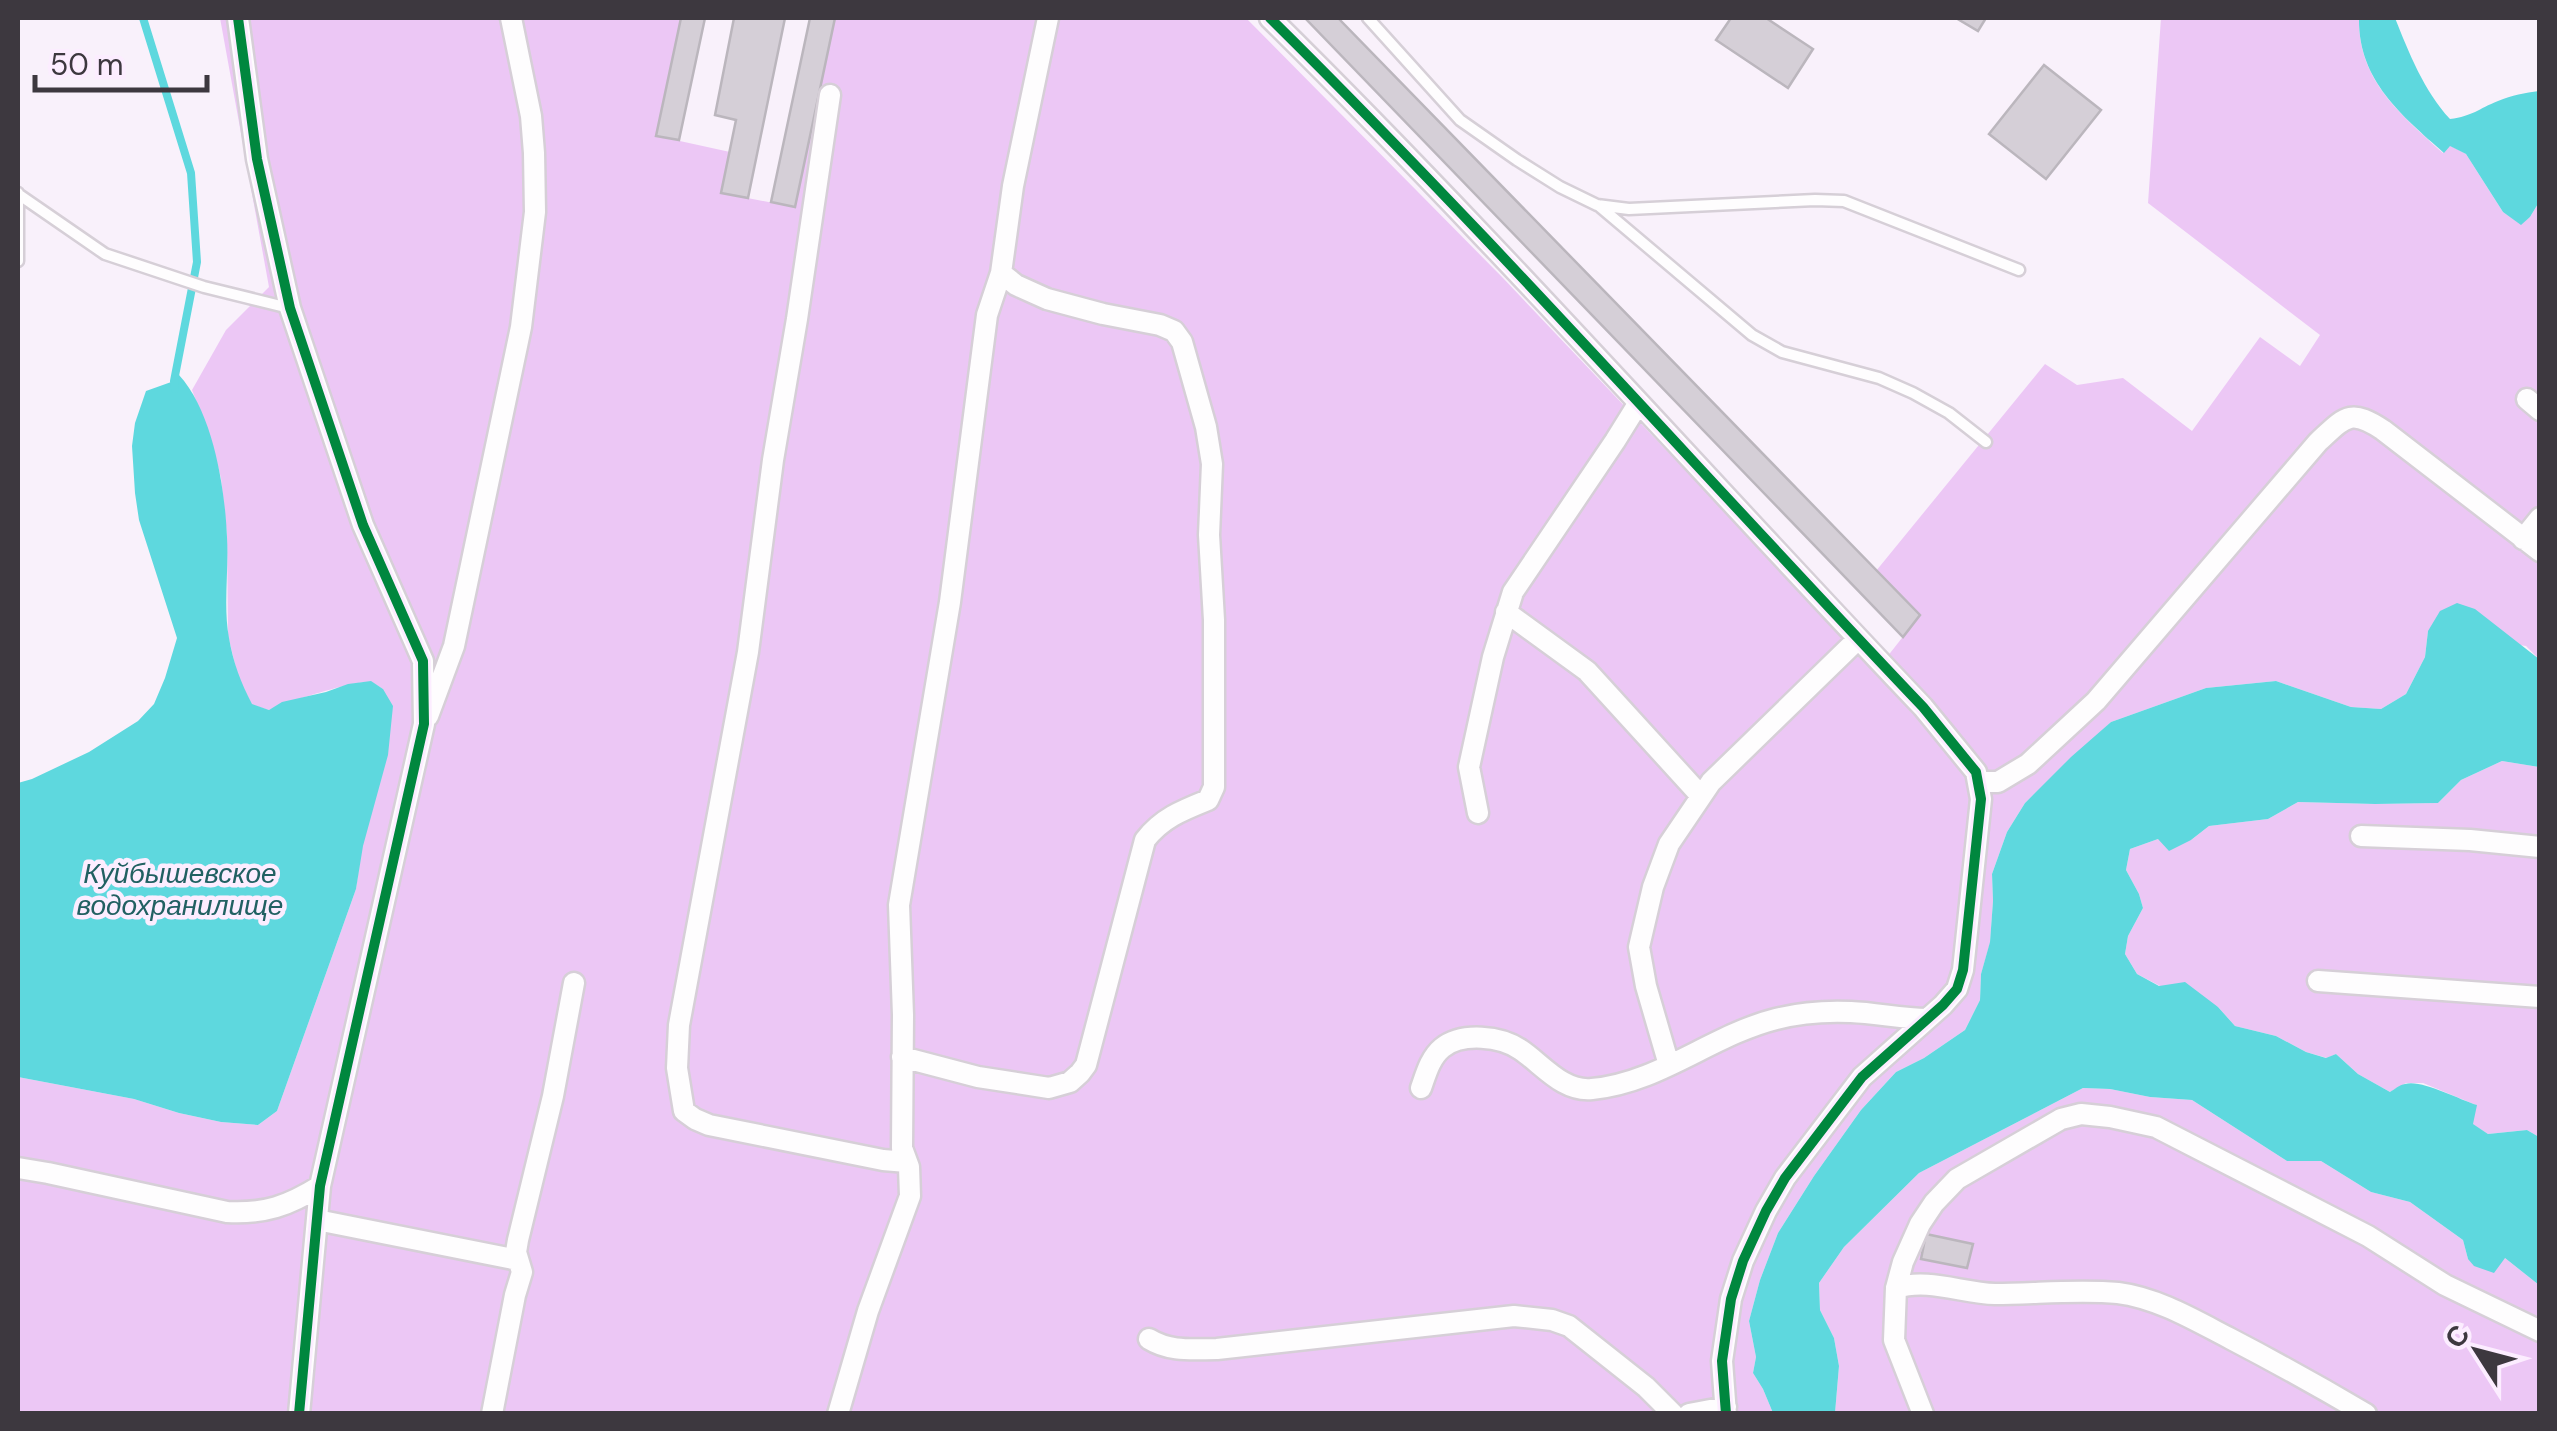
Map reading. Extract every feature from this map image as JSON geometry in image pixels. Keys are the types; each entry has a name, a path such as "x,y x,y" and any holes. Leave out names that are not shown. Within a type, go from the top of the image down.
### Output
{"street":[{"path":"238,18 257,159 290,308 363,525 423,661 424,724"},
{"path":"299,1414 320,1186 424,724 454,646 521,327 535,212 534,153 531,116 510,18"},
{"path":"838,1414 868,1311 910,1196 902,1148 900,906 950,602 987,315 1001,273 1013,186 1048,18"},
{"path":"1270,18 1378,126 1923,708 1976,772 1979,782 1981,799 1963,970 1957,990 1862,1078 1785,1178 1742,1261 1731,1299 1722,1361 1726,1410 1688,1414"},
{"path":"830,95 773,460 748,652 679,1025 677,1068 684,1111 695,1119 907,1162"},
{"path":"902,1056 978,1077 1049,1088 1070,1082 1086,1065 1145,840 1173,814 1208,800 1214,787 1214,620 1209,535 1212,464 1206,426 1182,342 1174,331 1160,326 1047,299 1016,285 1001,273"},
{"path":"1478,813 1469,767 1512,592 1638,404"},
{"path":"1979,782 1998,782 2028,764 2096,700 2318,442 2342,420 2354,415 2365,418 2531,545 2540,518"},
{"path":"1506,612 1587,672 1701,796"},
{"path":"1669,1065 1646,986 1640,948 1660,865 1669,844 1711,782 1858,639"},
{"path":"2361,836 2540,847"},
{"path":"2318,981 2540,996"},
{"path":"492,1414 522,1272 516,1252 518,1240 553,1096 574,983"},
{"path":"1421,1088 1431,1061 1443,1047 1463,1038 1514,1045 1577,1090 1622,1084 1730,1034 1778,1018 1849,1011 1927,1019"},
{"path":"1922,1414 1894,1340 1896,1288 1920,1224 1957,1179 2060,1119 2081,1114 2156,1127 2368,1236 2445,1285 2540,1331"},
{"path":"18,1168 196,1206 251,1213 281,1207 320,1186"},
{"path":"317,1220 518,1260"},
{"path":"1896,1288 1911,1284 1967,1292 2060,1291 2140,1297 2186,1315 2366,1414"},
{"path":"1149,1339 1172,1349 1217,1349 1514,1316 1536,1317 1569,1326 1646,1387 1673,1414"}],"lane":[{"path":"1368,18 1460,120 1546,178 1597,205 1752,335 1782,352 1879,378 1913,392 1949,413 1986,442"},
{"path":"18,193 105,254 290,308"},
{"path":"18,193 18,260"},
{"path":"1597,205 1629,209 1844,202 2019,270"}],"shaded area":[{"path":"220,18 681,18 657,136 730,152 722,193 794,207 835,18 1246,18 1503,278 1876,671 1920,615 1876,571 2045,364 2077,385 2123,378 2192,431 2260,337 2300,366 2320,335 2148,203 2161,18 2359,18 2366,60 2398,110 2443,153 2449,145 2466,154 2503,212 2521,224 2539,202 2539,659 2526,646 2428,631 2425,657 2406,694 2381,709 2351,707 2276,681 2206,688 2111,722 2025,803 2007,832 1992,874 1990,943 1981,974 1980,1000 1965,1030 1896,1072 1861,1110 1778,1233 1749,1321 1756,1357 1753,1373 1773,1413 18,1413 18,1077 134,1099 221,1122 258,1125 277,1111 356,889 383,689 362,682 269,710 252,705 238,677 228,635 227,535 221,478 192,390 226,330 269,287"},
{"path":"2502,761 2539,767 2539,1137 2527,1130 2488,1134 2472,1124 2476,1105 2423,1083 2406,1083 2390,1092 2358,1074 2336,1054 2327,1058 2276,1036 2235,1026 2218,1007 2137,974 2125,954 2128,936 2143,908 2126,870 2130,849 2158,839 2191,840 2209,826 2268,819 2298,802 2438,803 2461,780"},
{"path":"2083,1088 2192,1100 2287,1161 2321,1161 2371,1192 2410,1202 2463,1240 2468,1259 2505,1258 2539,1285 2539,1413 1835,1413 1839,1366 1834,1338 1820,1310 1819,1283 1844,1247 1919,1173"}],"water":[{"path":"2359,18 2395,18 2425,84 2450,119 2508,97 2539,91 2539,202 2521,225 2503,212 2466,154 2450,146 2444,153 2385,94 2366,60"},
{"name":"Куйбышевское водохранилище","path":"179,375 201,409 220,474 226,517 229,638 252,704 269,710 282,702 371,681 383,689 393,706 388,755 363,846 356,889 277,1111 258,1125 221,1122 134,1099 18,1077 18,783 89,752 138,721 154,704 165,678 177,638 139,520 132,446 146,391 174,381"},
{"path":"2457,603 2475,609 2539,659 2539,767 2502,761 2461,780 2438,803 2298,802 2268,819 2209,826 2169,851 2158,839 2130,849 2126,870 2143,908 2128,936 2125,954 2137,974 2159,986 2185,982 2218,1007 2235,1026 2276,1036 2326,1058 2336,1054 2358,1074 2390,1092 2403,1085 2420,1084 2477,1105 2473,1124 2488,1134 2527,1130 2539,1137 2539,1285 2505,1258 2494,1273 2474,1266 2463,1240 2410,1202 2371,1192 2321,1161 2287,1161 2192,1100 2083,1088 1919,1173 1844,1247 1819,1283 1820,1310 1834,1338 1839,1366 1835,1413 1773,1413 1753,1373 1756,1357 1749,1321 1778,1233 1861,1110 1896,1072 1965,1030 1980,1000 1981,974 1990,942 1992,874 2007,832 2025,803 2111,722 2206,688 2276,681 2351,707 2381,709 2406,694 2425,657 2428,631 2440,611"}],"building":[{"path":"681,18 705,18 679,140 656,136"},
{"path":"734,18 785,18 748,198 721,193 736,120 715,115"},
{"path":"810,18 835,18 795,207 771,202"},
{"path":"1305,18 1338,18 1920,615 1903,637"},
{"path":"1731,18 1766,18 1813,49 1788,88 1716,40"},
{"path":"1956,18 1986,18 1978,31"},
{"path":"2044,65 2101,110 2046,179 1989,134"},
{"path":"1926,1234 1973,1244 1967,1268 1921,1259"}],"waterway":[{"path":"143,18 191,173 197,262 175,389"}],"cycle path":[{"path":"238,18 257,159 290,308 363,525 423,661 424,724 320,1186 299,1414"},
{"path":"1270,18 1518,273 1923,707 1976,772 1981,799 1963,970 1957,989 1862,1077 1785,1178 1766,1211 1731,1299 1722,1361 1726,1414"}]}
